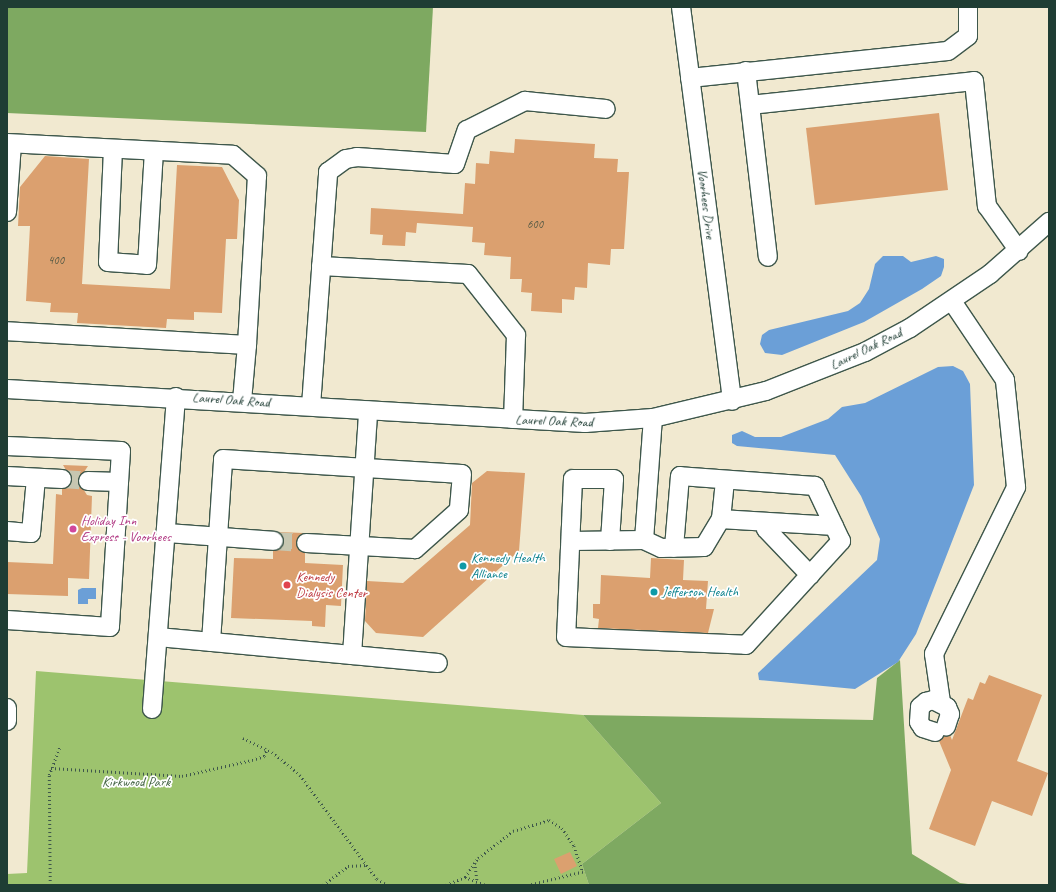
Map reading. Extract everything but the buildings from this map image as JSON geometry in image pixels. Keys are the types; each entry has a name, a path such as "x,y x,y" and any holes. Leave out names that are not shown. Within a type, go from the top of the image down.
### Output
{"street":[{"name":"Voorhees Drive","path":"681,7 732,401"},
{"path":"690,78 948,51 968,36 968,7"},
{"path":"746,71 768,257"},
{"path":"750,105 974,81 987,206 1019,251"},
{"path":"311,406 328,172 336,164 357,157 455,164 467,130 525,101 606,108"},
{"path":"7,212 9,144 233,155 257,176 247,345 242,401"},
{"path":"113,149 108,262 147,265 154,151"},
{"name":"Laurel Oak Road","path":"7,389 176,397 368,411 584,423 653,418 732,401 812,375 865,352 952,301 1019,251 1048,226"},
{"path":"321,266 468,274 516,335 514,419"},
{"path":"941,702 926,702 918,715 923,728 940,729 950,714 941,702 934,654 1016,487 1005,380 952,301"},
{"path":"7,331 247,345"},
{"path":"152,709 176,397"},
{"path":"352,655 368,411"},
{"path":"644,540 653,418"},
{"path":"7,446 121,451 110,627 7,620"},
{"path":"211,642 223,459 462,474 459,510 415,549 306,543"},
{"path":"7,476 62,479"},
{"path":"610,541 614,479 573,480 566,637 746,645 841,541 815,486 680,476 674,548"},
{"path":"7,531 31,533 36,478"},
{"path":"571,541 644,540 661,548 704,547 721,519 725,480"},
{"path":"88,481 119,482"},
{"path":"721,519 834,526"},
{"path":"766,522 766,529 810,575"},
{"path":"166,534 274,541"},
{"path":"158,637 438,663"},
{"path":"7,708 7,721"}],"path":[{"path":"243,738 267,749 300,775 367,865 387,885"},
{"path":"50,885 51,768 60,747"},
{"path":"51,768 182,776 252,760 264,756 267,749"},
{"path":"446,885 465,877 475,863 513,831 549,820 562,828 574,846 582,872 530,885"},
{"path":"475,863 477,880"},
{"path":"323,885 348,866 367,865"},
{"path":"465,877 477,880 486,885"}],"green space":[{"path":"7,7 433,7 426,132 7,113"},
{"path":"900,660 912,854 960,883 976,885 589,885 582,864 661,803 583,715 873,720 877,678"},
{"name":"Kirkwood Park","path":"36,671 583,715 661,803 582,864 589,885 7,885 7,874 27,873"}],"water":[{"path":"883,256 903,256 911,262 936,256 944,259 944,267 941,276 922,289 864,322 782,355 765,353 760,344 762,335 769,330 848,311 860,303 869,289 875,264"},
{"path":"953,366 963,371 970,384 974,485 916,634 898,662 855,689 759,680 758,673 877,560 880,539 861,496 835,455 737,446 732,443 732,435 742,431 755,437 781,437 828,419 842,407 865,403 938,367"},
{"path":"82,588 96,588 96,599 88,599 88,604 78,604 78,590"}],"tunnel":[{"path":"62,479 88,481"},
{"path":"274,541 306,543"}],"place":[{"name":"Holiday Inn Express - Voorhees","path":"73,529"},
{"name":"Kennedy Health Alliance","path":"463,566"},
{"name":"Kennedy Dialysis Center","path":"287,585"},
{"name":"Jefferson Health","path":"654,592"}]}
